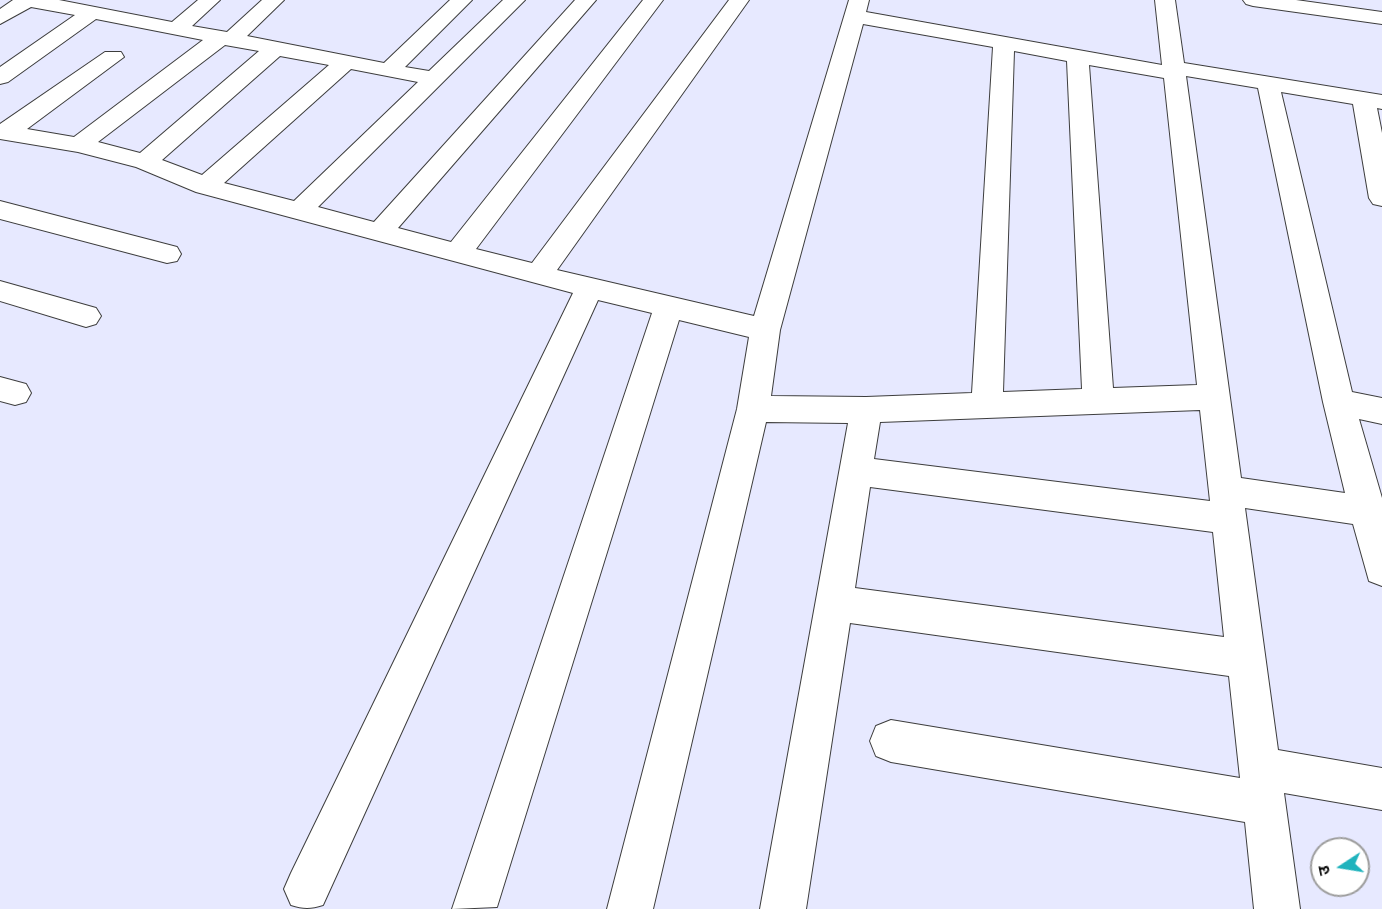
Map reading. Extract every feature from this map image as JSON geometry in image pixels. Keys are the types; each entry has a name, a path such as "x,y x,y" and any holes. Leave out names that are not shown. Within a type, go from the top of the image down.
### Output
{"street":[{"path":"0,77 99,14 126,0"},
{"path":"176,29 210,0"},
{"path":"79,145 225,39 274,0"},
{"path":"389,70 462,0"},
{"path":"299,211 514,0"},
{"path":"379,233 586,0"},
{"path":"457,254 652,0"},
{"path":"538,276 740,0"},
{"path":"1165,0 1276,909"},
{"path":"1253,0 1382,18"},
{"path":"0,18 34,1 434,79"},
{"path":"630,909 753,409 765,330 856,8 1004,44 1078,58 1268,83 1373,100 1382,198"},
{"path":"987,404 1004,44"},
{"path":"145,162 276,48"},
{"path":"3,132 113,57"},
{"path":"1078,58 1098,401"},
{"path":"205,186 346,62"},
{"path":"1268,83 1339,402 1375,512 1382,569"},
{"path":"3,132 79,145 145,162 205,186 538,276 765,330"},
{"path":"0,210 167,254"},
{"path":"308,889 590,287"},
{"path":"0,291 86,316"},
{"path":"474,907 669,306"},
{"path":"753,409 866,410 1212,397"},
{"path":"1339,402 1382,411"},
{"path":"783,909 866,410"},
{"path":"855,471 1227,505 1375,512"},
{"path":"834,603 1246,659"},
{"path":"891,741 1262,786 1382,789"}]}
